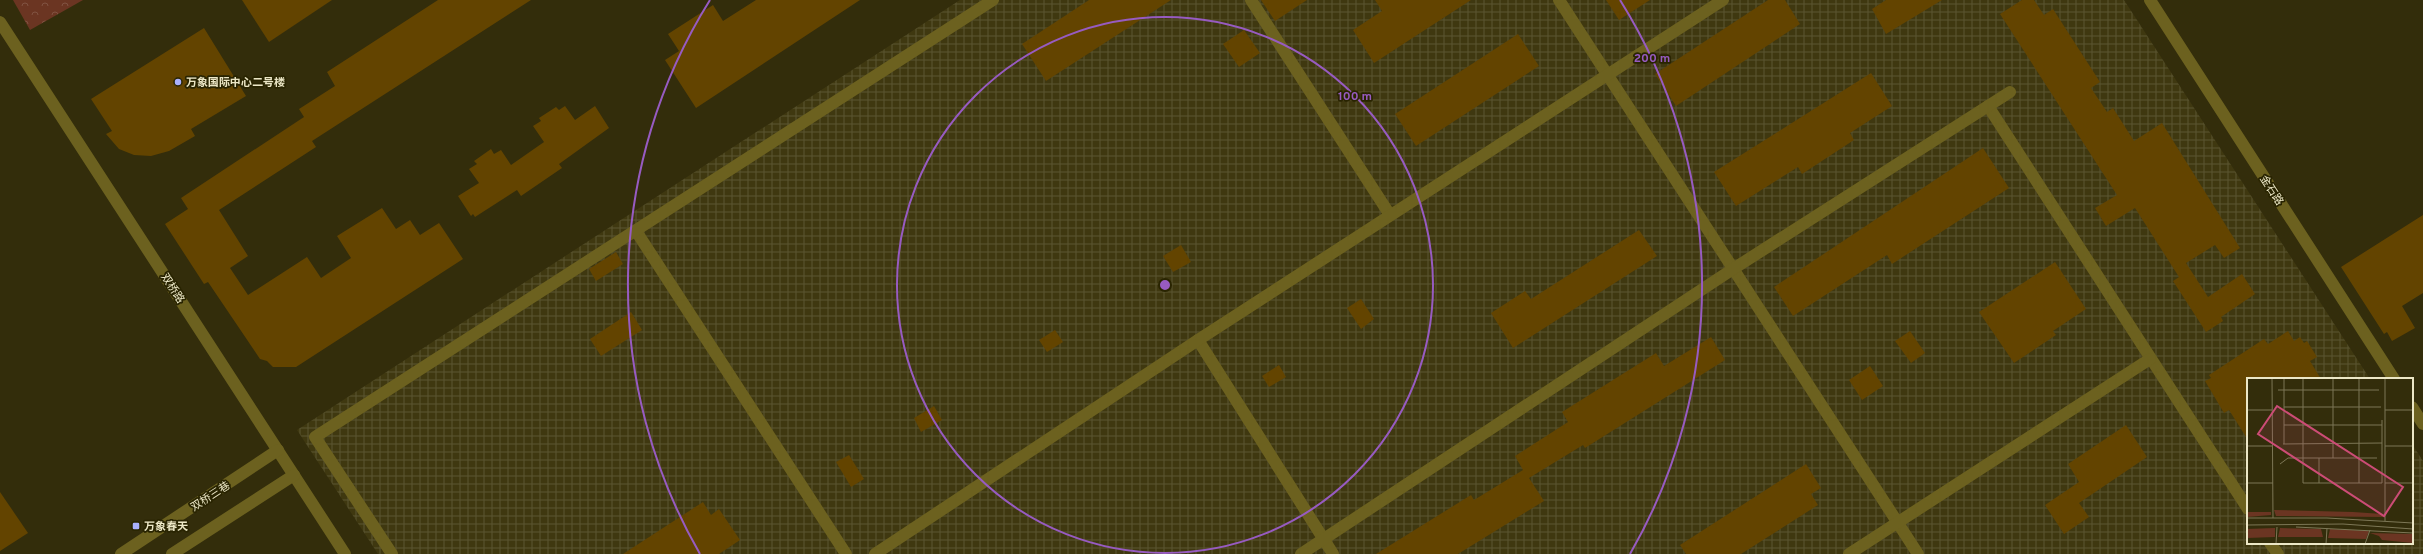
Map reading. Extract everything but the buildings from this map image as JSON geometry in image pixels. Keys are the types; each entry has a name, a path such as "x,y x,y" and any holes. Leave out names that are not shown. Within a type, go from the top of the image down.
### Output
{"street":[{"path":"392,554 316,437 993,0"},
{"path":"1251,0 1390,215"},
{"path":"1559,0 1918,554"},
{"path":"875,554 1198,340 1723,0"},
{"name":"金石路","path":"2150,0 2393,378"},
{"name":"双桥路","path":"0,22 345,554"},
{"path":"1301,554 1733,269 2010,92"},
{"path":"1988,106 2247,507"},
{"path":"636,230 846,554"},
{"path":"1198,340 1333,554"},
{"path":"1849,554 2150,359"},
{"path":"2413,409 2423,424"},
{"name":"双桥三巷","path":"121,554 278,450"},
{"path":"172,554 294,475"},
{"path":"2271,544 2278,554"}],"shaded area":[{"path":"960,0 2124,0 2369,378 2247,378 2247,544 2413,544 2413,446 2423,461 2423,554 378,554 297,430"}],"green space":[{"path":"13,0 83,0 30,30"}],"place":[{"name":"万象国际中心二号楼","path":"178,82"},
{"name":"万象春天","path":"136,526"}]}
